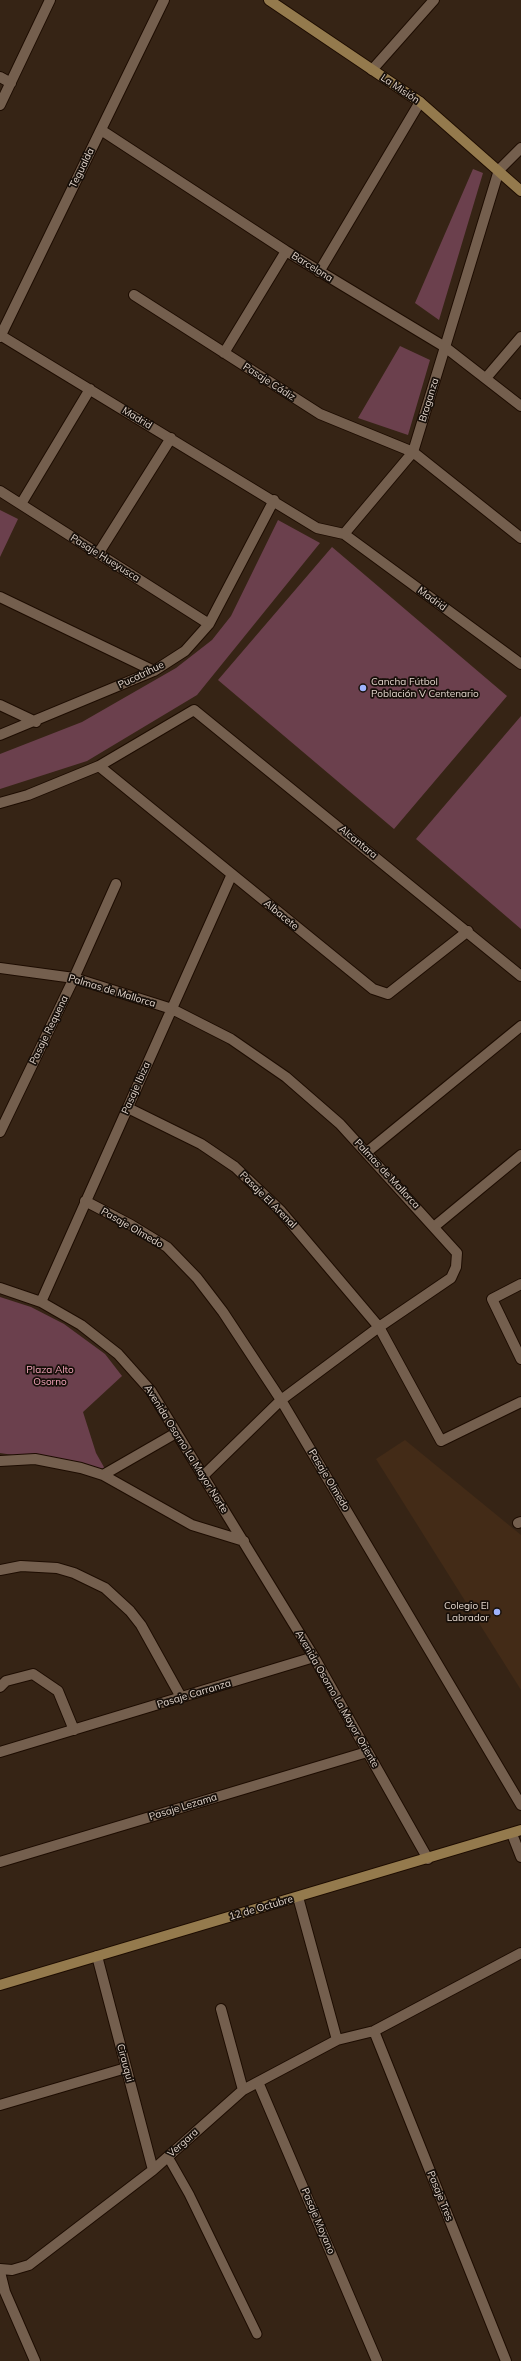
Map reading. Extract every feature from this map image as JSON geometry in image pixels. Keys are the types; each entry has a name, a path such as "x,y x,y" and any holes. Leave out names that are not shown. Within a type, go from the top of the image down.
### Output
{"street":[{"path":"0,105 50,0"},
{"name":"Tegualda","path":"0,336 164,0"},
{"name":"La Misión","path":"269,0 420,102 499,170 521,191"},
{"path":"372,70 434,0"},
{"path":"0,77 11,83"},
{"path":"319,272 420,102"},
{"name":"Barcelona","path":"101,130 319,272 445,347 521,406"},
{"path":"499,170 521,148"},
{"name":"Braganza","path":"344,534 413,452 499,170"},
{"path":"224,352 286,251"},
{"name":"Pasaje Cádiz","path":"134,295 320,414 413,452 521,538"},
{"name":"Madrid","path":"0,336 274,500"},
{"path":"486,378 521,337"},
{"path":"21,504 90,390"},
{"path":"98,554 171,438"},
{"name":"Pasaje Hueyusca","path":"0,491 209,624"},
{"path":"274,500 317,528 344,534"},
{"name":"Pucatrihue","path":"0,735 36,722 154,671 185,651 209,624 274,500"},
{"name":"Madrid","path":"344,534 521,664"},
{"path":"0,597 154,671"},
{"path":"0,705 36,722"},
{"name":"Alcantara","path":"99,766 194,710 521,976"},
{"path":"0,803 28,795 99,766"},
{"name":"Albacete","path":"99,766 373,989 388,994 468,932"},
{"name":"Pasaje Ibiza","path":"40,1302 232,874"},
{"name":"Pasaje Requena","path":"0,1132 74,978 116,884"},
{"name":"Palmas de Mallorca","path":"0,968 74,978 172,1009 231,1039 286,1077 340,1124 435,1226 457,1253 456,1267 451,1278 379,1327 281,1400 203,1476"},
{"path":"367,1152 521,1026"},
{"name":"Pasaje El Arenal","path":"128,1108 201,1144 235,1167 280,1210 379,1327 441,1441 521,1402"},
{"path":"435,1226 521,1155"},
{"name":"Pasaje Olmedo","path":"85,1202 131,1225 167,1247 197,1278 223,1312 281,1400 521,1805"},
{"path":"521,1284 492,1299 521,1359"},
{"name":"Avenida Osorno La Mayor Norte","path":"0,1288 40,1302 81,1325 118,1354 151,1391 244,1541"},
{"path":"103,1475 176,1433"},
{"path":"0,1460 59,1462 103,1475 192,1525 244,1541"},
{"name":"Avenida Osorno La Mayor Oriente","path":"244,1541 314,1657 428,1858"},
{"path":"0,1570 21,1566 57,1568 74,1573 105,1588 130,1611 141,1625 180,1698"},
{"name":"Pasaje Carranza","path":"0,1752 314,1657"},
{"path":"0,1688 6,1681 33,1674 58,1691 74,1730"},
{"name":"Pasaje Lezama","path":"0,1862 367,1752"},
{"path":"517,1832 521,1857"},
{"name":"12 de Octubre","path":"0,1984 517,1832"},
{"path":"298,1897 337,2040"},
{"name":"Vergara","path":"0,2270 12,2270 29,2264 153,2170 243,2090 337,2040 374,2031 521,1953"},
{"name":"Cirauqui","path":"97,1956 153,2170"},
{"path":"221,2009 243,2090"},
{"name":"Pasaje Tres","path":"374,2031 506,2361"},
{"path":"0,2105 126,2068"},
{"name":"Pasaje Moyano","path":"258,2082 377,2361"},
{"path":"0,2270 5,2292 35,2361"}],"lane":[{"path":"168,2157 189,2194 257,2334"}],"shaded area":[{"name":"Colegio El Labrador","path":"405,1440 521,1535 521,1690 376,1459"}],"green space":[{"path":"473,169 483,173 439,320 415,303"},
{"path":"400,346 430,360 408,435 358,418"},
{"path":"0,510 18,519 0,557"},
{"path":"278,520 320,543 197,695 87,761 0,789 0,754 82,722 176,668 212,640 231,616"},
{"name":"Cancha Fútbol Población V Centenario","path":"332,547 507,696 394,829 218,680"},
{"path":"521,716 521,929 416,839"},
{"name":"Plaza Alto Osorno","path":"0,1297 31,1307 64,1324 105,1354 122,1376 83,1412 96,1453 105,1469 0,1453"}],"place":[{"name":"Cancha Fútbol Población V Centenario","path":"363,688"},
{"name":"Colegio El Labrador","path":"497,1612"}]}
